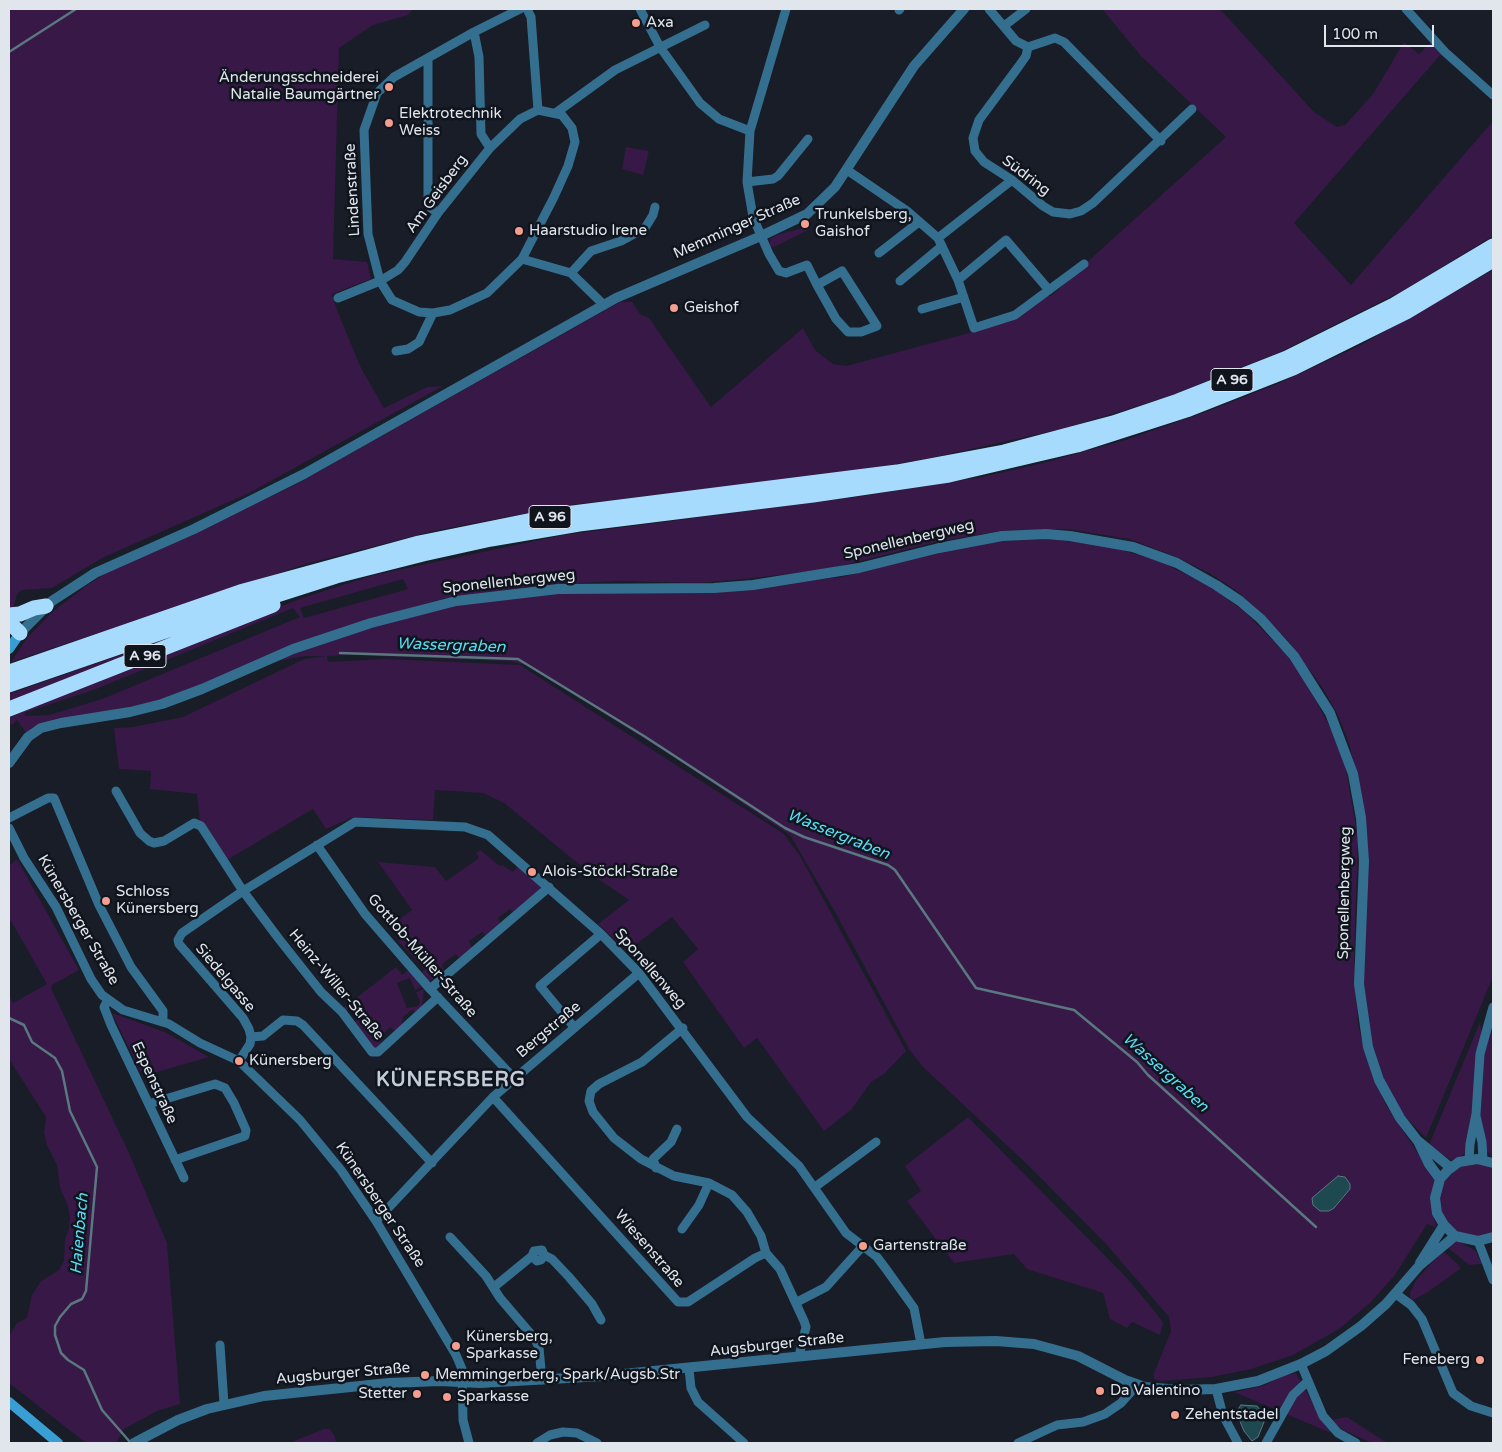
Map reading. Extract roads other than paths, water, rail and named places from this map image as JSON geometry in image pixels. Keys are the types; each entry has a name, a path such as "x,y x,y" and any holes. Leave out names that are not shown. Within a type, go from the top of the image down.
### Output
{"highway":[{"name":"A 96","path":"12,670 240,592 419,543 557,515 897,472 1004,452 1113,423 1230,381 1311,346 1424,288 1493,246"},
{"name":"A 96","path":"9,685 186,624 336,576 423,554 526,532 866,488 976,470 1068,447 1189,409 1293,368 1406,312 1493,260"},
{"name":"A 96","path":"9,709 249,615 336,576"},
{"path":"9,615 46,606"},
{"path":"9,622 20,633"}],"main road":[{"path":"9,649 20,633"},
{"path":"9,1402 58,1443"}],"street":[{"name":"Lindenstraße","path":"380,281 368,234 364,130 377,93 394,77 474,32 520,9"},
{"path":"380,281 386,293 401,306 419,312 433,313 450,310 476,300 498,285 522,259 554,198 574,146 575,137 572,128 557,112 538,110 531,17 527,9"},
{"path":"640,9 660,47 686,86 708,111 726,122 750,131"},
{"path":"786,9 750,131 747,182 753,217 780,271 786,273 806,265 817,285 836,319 848,332 861,332 877,326 842,271 817,285"},
{"name":"Memminger Straße","path":"20,633 46,606 95,573 262,496 604,305 649,283 798,219 830,194 848,170 914,66 964,9"},
{"path":"989,9 1016,41 1028,47 1056,38 1064,42 1160,141"},
{"path":"1004,26 1026,9"},
{"path":"1406,9 1441,47 1493,95"},
{"path":"557,112 615,70 704,25"},
{"path":"474,32 480,57 481,134 490,148"},
{"name":"Südring","path":"1028,47 1026,56 1020,66 979,120 973,138 975,151 984,162 1012,180 1053,212 1075,213 1093,203 1192,109"},
{"path":"428,58 428,199 431,208 438,213"},
{"name":"Am Geisberg","path":"338,298 380,281 394,273 406,262 438,213 490,148 520,119 538,110"},
{"path":"747,182 772,179 778,176 808,139"},
{"path":"848,170 907,211 940,242 958,280 974,328 1015,315 1084,264"},
{"path":"900,281 972,213 1012,180"},
{"path":"571,273 591,251 621,241 645,228 653,215 655,207"},
{"path":"880,253 918,222"},
{"path":"958,280 1006,240 1049,290"},
{"path":"522,259 571,273 604,305"},
{"path":"922,309 964,297"},
{"path":"396,351 408,349 419,342 433,313"},
{"name":"Sponellenbergweg","path":"11,759 28,737 41,728 60,723 130,712 162,704 202,689 293,649 371,624 456,601 558,590 624,587 714,588 753,584 859,568 939,548 1002,536 1046,534 1070,536 1133,547 1177,563 1196,573 1247,607 1261,619 1294,656 1330,713 1354,774 1362,818 1363,886 1359,955 1364,1027 1379,1080 1393,1106 1417,1140 1429,1164 1440,1179"},
{"path":"116,791 140,833 149,841 154,843 164,841 190,824 198,824 243,891"},
{"name":"Künersberger Straße","path":"9,818 48,798 54,798 98,906 131,967 163,1010 163,1022"},
{"name":"Sponellenweg","path":"178,940 182,933 243,891 356,822 471,828 495,840 601,934 639,973 682,1028 747,1118 799,1166 843,1229 877,1257 912,1304 916,1314 921,1344"},
{"name":"Künersberger Straße","path":"9,828 24,858 56,907 91,979 108,1000 128,1012 163,1022 182,1030 210,1048 239,1061 315,1137 341,1170 376,1221 451,1345 462,1370 463,1420 469,1443"},
{"name":"Gottlob-Müller-Straße","path":"317,845 365,914 430,989 514,1078"},
{"path":"430,989 549,887"},
{"name":"Heinz-Willer-Straße","path":"243,891 372,1052 378,1052 438,997"},
{"path":"574,1027 540,986 601,934"},
{"name":"Siedelgasse","path":"178,940 184,951 243,1018 251,1037 247,1051 239,1061"},
{"name":"Bergstraße","path":"376,1221 493,1097 639,973"},
{"name":"Espenstraße","path":"108,1000 104,1005 105,1009 184,1178"},
{"path":"1469,1160 1476,1114 1480,1054 1493,1007"},
{"path":"251,1037 263,1036 284,1020 297,1021 303,1025 432,1163"},
{"path":"682,1028 642,1062 599,1084 591,1091 589,1102 601,1124 622,1146 656,1168 674,1176 710,1183 739,1201 761,1236 766,1253 780,1269 797,1302 806,1327 799,1356"},
{"path":"149,1104 215,1084 225,1088 234,1103 246,1130 246,1136 176,1160"},
{"name":"Wiesenstraße","path":"493,1097 678,1302 688,1302 755,1258 766,1253"},
{"path":"1476,1114 1488,1161 1469,1160 1451,1168 1440,1179 1435,1206 1444,1225 1455,1236 1478,1241 1493,1238"},
{"path":"656,1168 653,1159 671,1142 677,1129"},
{"name":"Sponellenbergweg","path":"1417,1140 1451,1168"},
{"path":"815,1188 876,1142"},
{"path":"682,1229 700,1205 710,1183"},
{"name":"Augsburger Straße","path":"1419,1266 1444,1225"},
{"name":"Augsburger Straße","path":"136,1442 178,1420 224,1404 264,1396 389,1383 542,1380 688,1369 921,1344 996,1341 1034,1344 1078,1356 1137,1384 1163,1389 1216,1389 1258,1381 1301,1364 1326,1351 1361,1326 1396,1294 1419,1266 1455,1236"},
{"path":"450,1237 494,1287 500,1298 537,1343 542,1380"},
{"path":"1478,1241 1493,1280"},
{"path":"797,1302 826,1287 862,1246"},
{"path":"494,1287 532,1256 539,1261 544,1255 552,1259 569,1277 592,1304 601,1320"},
{"path":"1396,1294 1411,1305 1422,1319 1453,1393 1471,1406 1493,1413"},
{"path":"220,1345 224,1404"},
{"path":"1301,1364 1319,1409 1328,1423 1342,1436 1356,1443"},
{"path":"688,1369 691,1388 698,1402 744,1443"},
{"path":"1266,1443 1293,1395 1308,1382"},
{"path":"1018,1443 1057,1425 1083,1422 1105,1414 1121,1403 1137,1384"},
{"path":"1216,1389 1224,1415 1238,1443"},
{"path":"537,1443 550,1435 563,1432 577,1433 597,1443"}],"waterway":[{"path":"9,52 76,9"},
{"name":"Wassergraben","path":"340,653 518,659 644,736 785,828 804,837 888,865 895,870 976,988 1074,1010 1137,1062 1148,1075 1316,1227"},
{"name":"Haienbach","path":"9,1018 24,1025 32,1042 55,1058 62,1071 70,1111 97,1167 86,1291 82,1299 71,1304 60,1317 55,1326 55,1335 61,1353 84,1370 102,1410 130,1442"}],"place":[{"name":"Axa","path":"636,23"},
{"name":"Änderungsschneiderei Natalie Baumgärtner","path":"389,87"},
{"name":"Elektrotechnik Weiss","path":"389,123"},
{"name":"Trunkelsberg, Gaishof","path":"805,224"},
{"name":"Haarstudio Irene","path":"519,231"},
{"name":"Geishof","path":"674,308"},
{"name":"Alois-Stöckl-Straße","path":"532,872"},
{"name":"Schloss Künersberg","path":"106,901"},
{"name":"Künersberg","path":"239,1061"},
{"name":"Gartenstraße","path":"863,1246"},
{"name":"Künersberg, Sparkasse","path":"456,1346"},
{"name":"Feneberg","path":"1480,1360"},
{"name":"Memmingerberg, Spark/Augsb.Str","path":"425,1375"},
{"name":"Da Valentino","path":"1100,1391"},
{"name":"Stetter","path":"417,1394"},
{"name":"Sparkasse","path":"447,1397"},
{"name":"Zehentstadel","path":"1175,1415"}],"district":[{"name":"KÜNERSBERG","path":"451,1081"}]}
